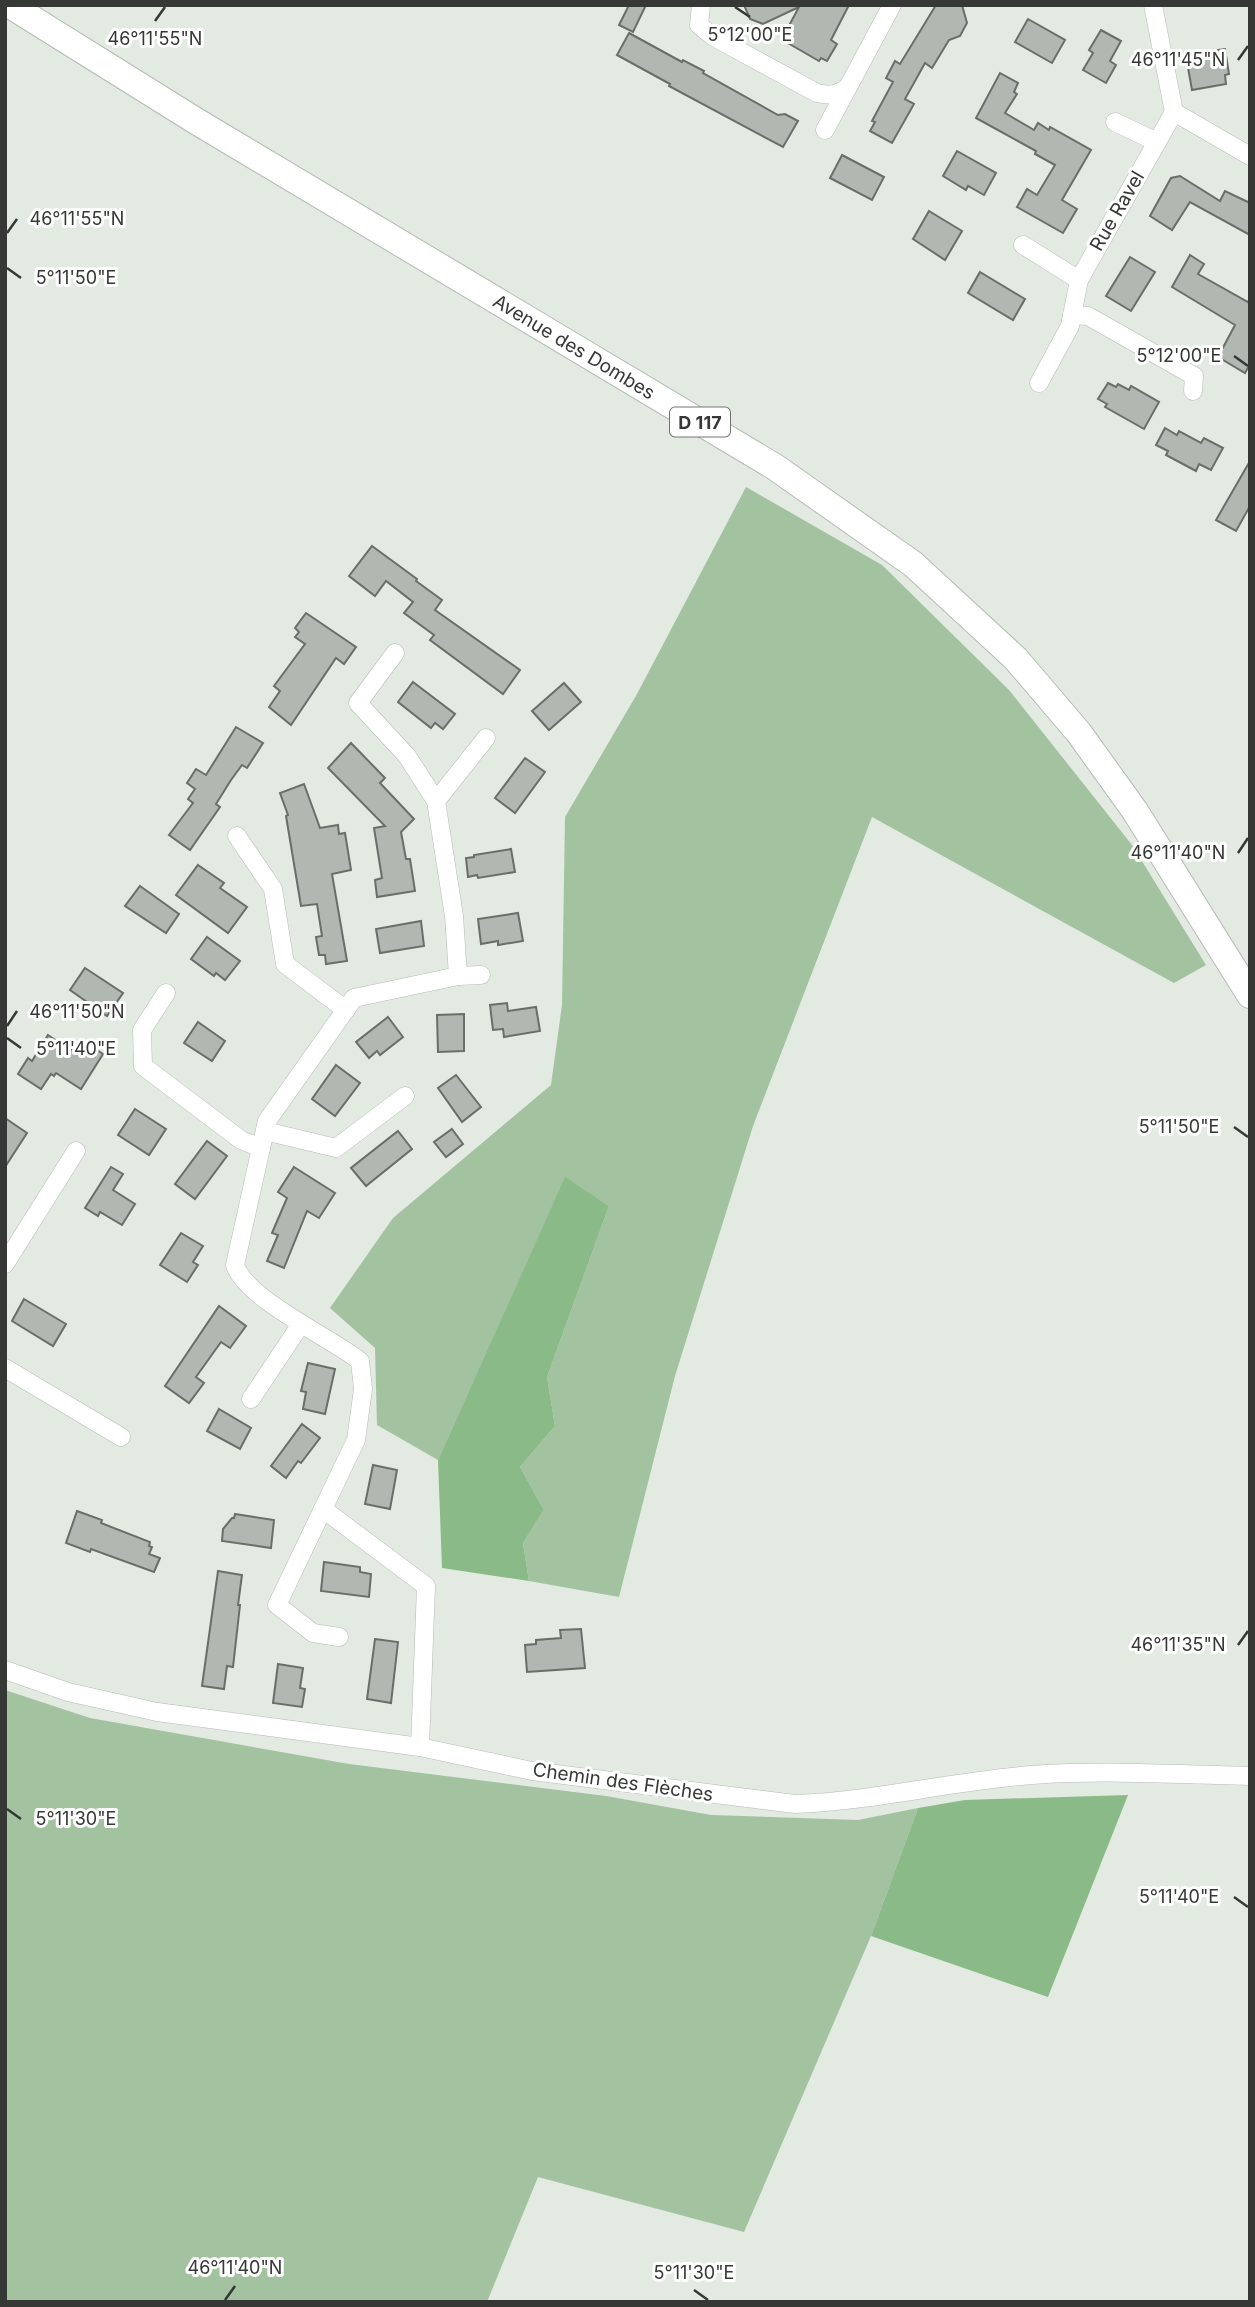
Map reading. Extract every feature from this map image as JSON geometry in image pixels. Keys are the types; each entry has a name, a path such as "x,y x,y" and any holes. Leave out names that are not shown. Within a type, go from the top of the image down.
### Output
{"main road":[{"name":"Avenue des Dombes","path":"10,5 208,128 775,467 913,564 1016,659 1079,733 1135,811 1250,995"}],"street":[{"path":"701,5 699,24 712,36 817,93 828,96 847,88"},
{"path":"825,130 892,5"},
{"path":"1153,5 1174,112 1250,156"},
{"name":"Rue Ravel","path":"1039,383 1070,326 1079,280 1174,112"},
{"path":"1115,122 1157,142"},
{"path":"1023,245 1079,280"},
{"path":"1072,315 1088,316 1194,376 1193,391"},
{"path":"395,653 358,703 407,756 436,801 454,916 458,976"},
{"path":"436,801 486,738"},
{"path":"237,836 273,889 285,964 345,1010"},
{"path":"338,1637 313,1633 277,1605 356,1440 363,1389 360,1361 346,1349 301,1324 243,1281 235,1265 267,1121 354,998 458,976 481,975"},
{"path":"166,993 142,1030 142,1066 241,1140 336,1148 405,1096"},
{"path":"5,1264 76,1151"},
{"path":"251,1399 301,1324"},
{"path":"5,1368 121,1437"},
{"path":"323,1509 426,1586 420,1747"},
{"name":"Chemin des Flèches","path":"5,1670 68,1692 157,1712 420,1747 532,1771 795,1804 839,1802 1030,1776 1118,1773 1250,1776"}],"green space":[{"path":"746,487 882,565 1009,690 1132,845 1206,965 1174,983 872,817 753,1126 675,1376 619,1597 529,1581 523,1543 544,1510 520,1467 555,1426 547,1377 609,1206 565,1178 438,1460 377,1425 375,1348 330,1308 393,1218 551,1085 562,1005 565,817 637,694"},
{"path":"565,1177 609,1206 547,1377 555,1426 520,1467 544,1510 523,1543 529,1581 442,1568 438,1460"},
{"path":"5,1690 90,1718 349,1764 606,1796 711,1815 858,1820 918,1808 871,1936 744,2232 538,2177 487,2302 5,2302"},
{"path":"1128,1795 1048,1997 871,1936 918,1808 965,1800"}],"building":[{"path":"629,5 646,5 633,32 619,25"},
{"path":"744,5 849,5 831,40 837,44 827,61 821,58 819,61 786,42 789,37 784,35 799,7 763,24 750,19"},
{"path":"936,5 962,5 967,23 960,36 949,40 932,68 925,63 905,99 914,104 892,143 870,131 875,122 872,121 893,82 886,78 895,61 900,64"},
{"path":"1028,19 1065,40 1052,63 1015,42"},
{"path":"1101,30 1121,41 1110,61 1116,65 1106,83 1083,70 1093,53 1089,50"},
{"path":"629,33 704,71 703,73 778,115 785,114 798,121 783,147 617,55"},
{"path":"1225,49 1229,74 1225,75 1226,84 1192,90 1187,62 1203,60 1201,52"},
{"path":"1000,73 1018,83 1014,92 1017,94 1005,113 1034,130 1038,123 1049,130 1050,127 1091,150 1062,200 1077,209 1063,233 1017,207 1027,189 1037,195 1055,165 1035,154 1036,151 976,118"},
{"path":"957,151 996,173 984,195 968,186 966,190 943,176"},
{"path":"842,155 884,177 872,200 830,178"},
{"path":"1180,176 1220,201 1225,191 1250,203 1250,235 1190,202 1172,230 1150,216 1171,178"},
{"path":"929,211 962,231 945,260 913,239"},
{"path":"1190,255 1204,264 1198,274 1248,302 1250,298 1250,364 1245,373 1218,357 1235,325 1172,287"},
{"path":"1130,257 1155,272 1131,311 1106,296"},
{"path":"980,272 1025,299 1013,320 968,293"},
{"path":"1108,383 1116,387 1118,384 1129,390 1131,386 1159,402 1144,429 1105,407 1107,404 1098,399"},
{"path":"1165,428 1177,435 1179,431 1201,443 1204,438 1223,448 1211,470 1199,464 1196,471 1166,455 1168,451 1156,445"},
{"path":"1250,461 1250,506 1236,531 1216,520"},
{"path":"372,546 442,600 435,610 520,670 503,694 430,640 434,635 404,613 413,602 386,581 375,596 349,576"},
{"path":"306,613 356,647 344,664 336,658 291,725 269,707 280,691 274,686 305,644 295,637 299,632 295,628"},
{"path":"413,682 455,714 443,729 435,723 431,728 398,702"},
{"path":"564,683 581,702 549,730 532,711"},
{"path":"236,727 263,743 247,768 242,765 231,780 216,804 220,807 190,850 169,835 193,803 188,799 195,789 187,783 196,769 206,775"},
{"path":"351,743 385,778 380,783 414,819 401,832 406,859 410,859 415,891 377,897 375,880 382,878 374,828 385,826 328,768"},
{"path":"525,758 545,772 515,813 495,798"},
{"path":"304,784 320,828 338,825 339,834 345,833 351,870 332,874 347,961 326,964 325,955 319,955 316,937 322,936 317,904 301,906 286,816 288,815 280,793"},
{"path":"511,849 515,872 468,877 466,858"},
{"path":"198,865 224,883 220,888 247,907 228,933 176,895"},
{"path":"140,886 179,914 166,933 125,906"},
{"path":"518,913 523,941 498,945 498,941 481,944 478,919"},
{"path":"421,921 424,946 380,953 376,929"},
{"path":"207,937 240,961 225,980 216,973 214,976 191,959"},
{"path":"85,968 123,993 107,1016 70,990"},
{"path":"507,1003 508,1011 536,1007 540,1031 504,1037 503,1029 493,1030 490,1005"},
{"path":"464,1014 464,1051 438,1052 437,1015"},
{"path":"388,1017 403,1037 380,1055 377,1051 369,1058 356,1042"},
{"path":"198,1022 225,1041 212,1061 184,1043"},
{"path":"48,1035 69,1049 84,1050 88,1044 103,1054 81,1089 56,1073 54,1076 51,1074 41,1089 18,1074 28,1058 32,1061"},
{"path":"336,1065 360,1083 335,1116 312,1099"},
{"path":"456,1075 481,1107 462,1122 438,1088"},
{"path":"135,1109 166,1129 149,1155 118,1135"},
{"path":"5,1118 27,1133 5,1167"},
{"path":"452,1129 463,1144 446,1157 434,1142"},
{"path":"398,1131 412,1149 366,1186 351,1168"},
{"path":"207,1141 227,1156 195,1199 175,1184"},
{"path":"111,1167 123,1174 113,1190 135,1204 122,1225 100,1212 98,1216 85,1208"},
{"path":"294,1167 335,1193 319,1218 307,1211 284,1268 267,1261 278,1235 272,1233 287,1198 278,1192"},
{"path":"181,1233 203,1246 193,1262 198,1265 187,1282 160,1265"},
{"path":"24,1299 66,1324 53,1346 12,1321"},
{"path":"219,1306 246,1326 230,1348 221,1342 196,1377 204,1383 189,1403 165,1386"},
{"path":"308,1363 335,1369 325,1414 303,1409 306,1392 301,1391"},
{"path":"219,1409 251,1428 240,1449 207,1431"},
{"path":"302,1424 320,1438 286,1478 271,1466"},
{"path":"373,1465 397,1470 390,1509 365,1504"},
{"path":"77,1511 150,1542 149,1546 152,1547 149,1554 160,1558 154,1572 91,1549 90,1552 66,1543"},
{"path":"235,1514 274,1520 271,1548 222,1541 223,1529"},
{"path":"324,1562 360,1567 360,1572 371,1574 369,1597 321,1591"},
{"path":"218,1571 242,1575 233,1667 227,1666 224,1689 202,1686"},
{"path":"581,1629 585,1668 527,1672 525,1645 536,1644 536,1640 561,1638 560,1630"},
{"path":"375,1639 398,1642 391,1703 367,1699"},
{"path":"278,1664 303,1668 300,1688 305,1689 302,1707 273,1703"}]}
